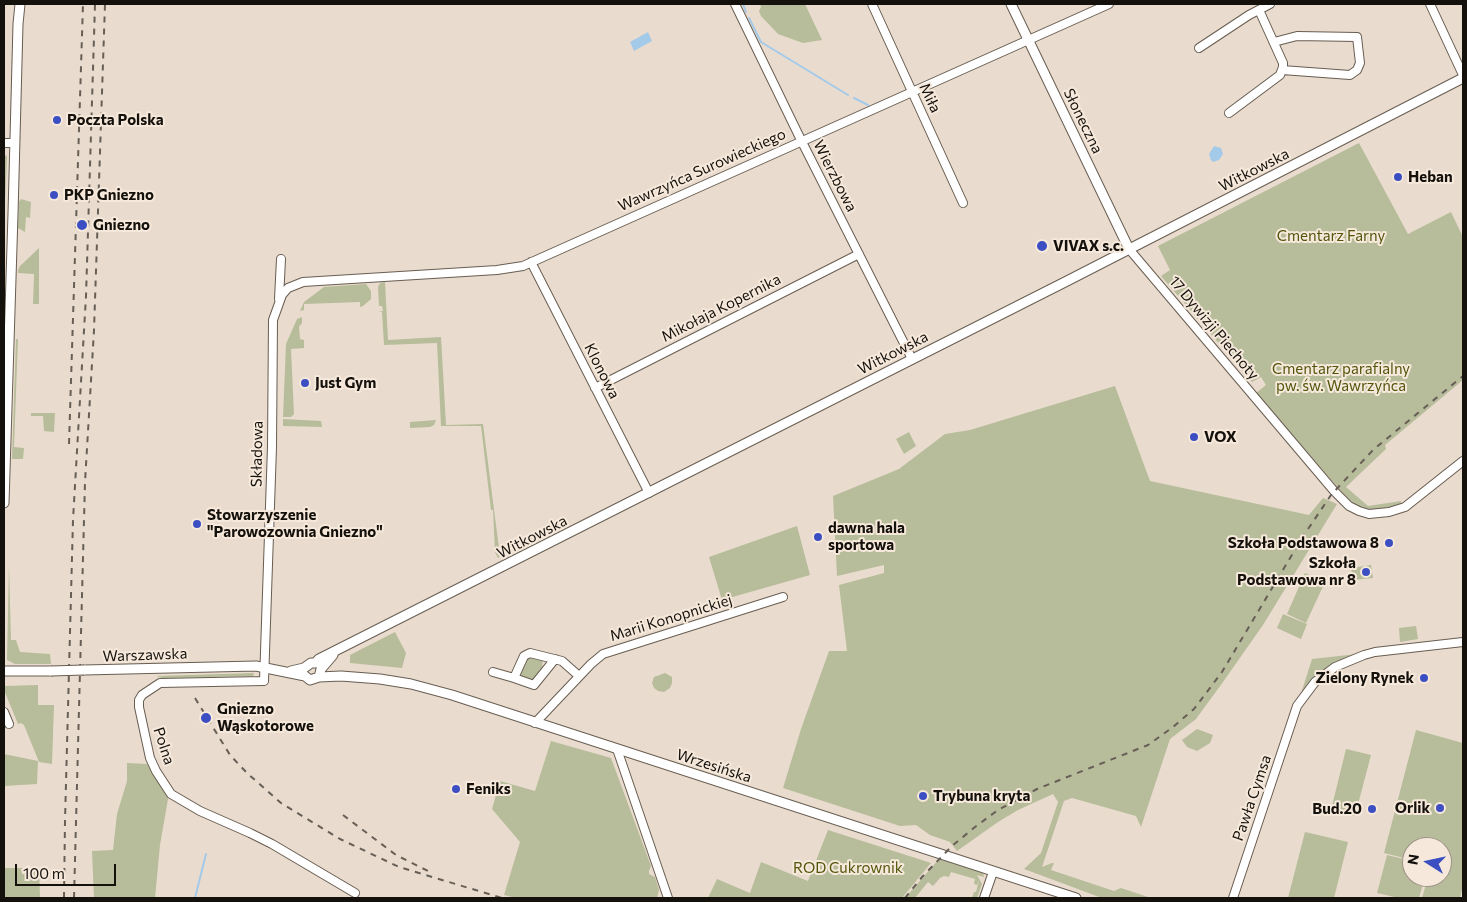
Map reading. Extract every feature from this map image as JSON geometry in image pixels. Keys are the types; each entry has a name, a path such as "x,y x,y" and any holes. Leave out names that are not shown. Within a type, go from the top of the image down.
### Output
{"street":[{"path":"4,503 8,264 20,4"},
{"name":"Wierzbowa","path":"735,4 801,140 912,359"},
{"name":"Miła","path":"872,4 963,203"},
{"name":"Słoneczna","path":"1012,4 1129,249"},
{"name":"Wawrzyńca Surowieckiego","path":"292,286 510,269 531,262 1109,4"},
{"path":"1199,48 1270,4"},
{"path":"1430,4 1463,77"},
{"path":"1229,113 1280,75 1282,70 1283,63 1259,10"},
{"path":"1274,42 1297,36 1357,37 1360,63 1357,70 1350,75 1282,70"},
{"name":"Witkowska","path":"305,672 307,665 318,670 319,660 332,656 1463,77"},
{"path":"4,143 15,143"},
{"name":"17 Dywizji Piechoty","path":"1129,249 1334,491 1349,506 1359,511 1378,514 1405,507 1463,461"},
{"name":"Mikołaja Kopernika","path":"595,388 859,254"},
{"name":"Składowa","path":"279,302 281,259"},
{"name":"Klonowa","path":"531,262 649,493"},
{"path":"281,270 292,286"},
{"name":"Składowa","path":"264,667 272,447 273,320 282,295 292,286"},
{"name":"Marii Konopnickiej","path":"535,722 602,654 783,597"},
{"name":"Pawła Cymsa","path":"1232,898 1297,706 1315,682 1335,667 1352,659 1376,652 1463,642"},
{"path":"514,678 524,656 530,653 562,661 579,676"},
{"path":"332,656 337,674"},
{"path":"493,672 534,685 555,659"},
{"name":"Warszawska","path":"4,672 126,668 264,667 286,672 305,672"},
{"name":"Polna","path":"264,667 264,681 164,683 155,685 145,692 139,700 138,708 153,765 171,794 178,799 250,833 354,893"},
{"name":"Wrzesińska","path":"305,672 310,680 318,670 398,681 419,686 1076,898"},
{"path":"4,712 9,724"},
{"path":"617,749 668,898"},
{"path":"984,898 993,872"}],"green space":[{"path":"760,4 805,4 822,40 803,43 778,34 761,16 759,11"},
{"path":"1359,143 1408,234 1451,212 1463,237 1463,380 1385,445 1386,449 1346,487 1368,506 1401,501 1401,504 1396,506 1372,510 1355,505 1341,491 1256,393 1266,385 1261,377 1252,382 1161,276 1170,270 1158,246"},
{"path":"4,155 7,156 4,228"},
{"path":"21,199 31,202 30,218 26,217 25,232 18,228 19,202"},
{"path":"39,248 39,304 33,304 34,274 18,273 18,270"},
{"path":"385,282 388,340 441,337 446,425 483,424 500,556 498,558 495,552 493,510 491,510 481,426 441,426 437,343 384,345 382,312 379,311 383,311 382,306 379,306 378,287 380,283"},
{"path":"366,284 371,291 371,299 363,306 360,307 360,302 304,304 304,310 300,311 304,302 324,287"},
{"path":"302,317 302,323 299,327 300,339 304,340 304,348 291,349 294,414 291,417 283,417 286,344 297,319"},
{"path":"16,339 18,339 14,447 24,448 23,459 12,459"},
{"path":"1115,386 1150,481 1309,515 1323,498 1337,504 1263,625 1223,682 1196,719 1170,739 1141,827 1136,816 1072,798 1064,801 1042,867 1054,863 1051,870 1114,891 1121,888 1151,898 1102,898 1024,869 1041,853 1058,802 1053,794 1018,810 957,851 950,842 930,835 916,825 900,826 783,788 801,729 829,651 847,651 839,585 884,573 884,565 837,576 833,496 899,469 945,434 970,430"},
{"path":"31,413 55,413 54,432 44,431 43,416 31,416"},
{"path":"283,419 321,421 322,427 283,426"},
{"path":"436,420 434,425 430,427 410,428 410,422"},
{"path":"909,432 916,446 904,454 896,439"},
{"path":"797,526 810,575 722,600 709,557"},
{"path":"9,565 11,640 16,640 20,652 50,654 51,664 15,664 7,660"},
{"path":"1371,565 1373,578 1353,580 1351,568"},
{"path":"1305,573 1325,582 1306,623 1287,614"},
{"path":"1283,614 1307,624 1301,639 1277,628"},
{"path":"1416,626 1418,639 1400,642 1399,628"},
{"path":"395,632 406,653 402,668 350,663 350,655"},
{"path":"1375,652 1352,659 1315,682 1297,706 1312,659"},
{"path":"531,657 543,661 543,666 532,681 518,677 526,658"},
{"path":"254,673 253,676 163,678 156,676"},
{"path":"665,673 672,677 672,683 670,688 664,692 658,691 652,683 654,677"},
{"path":"38,685 38,705 54,705 52,764 39,762 24,725 18,724 4,690 4,686"},
{"path":"1197,729 1213,735 1210,743 1197,751 1187,747 1182,740"},
{"path":"1416,730 1463,743 1463,885 1460,898 1422,898 1425,887 1452,887 1452,837 1402,837 1402,858 1384,853"},
{"path":"551,741 611,758 651,866 649,874 655,877 659,890 657,898 516,898 504,895 520,842 492,809 500,781 535,791"},
{"path":"1346,749 1371,755 1355,816 1331,810"},
{"path":"4,754 38,761 37,784 4,786"},
{"path":"127,763 147,764 168,799 160,845 155,898 94,898 92,851 113,850 117,814 127,781"},
{"name":"ROD Cukrownik","path":"828,830 931,863 902,898 708,898 717,879 750,893 761,862 808,881"},
{"path":"1305,832 1348,842 1334,898 1288,898"},
{"path":"1387,855 1402,859 1402,887 1422,887 1419,898 1399,898 1377,893"},
{"path":"939,859 983,873 984,877 977,875 982,884 977,898 972,898 974,892 976,892 979,880 977,885 974,884 975,879 951,872 949,877 944,876 940,878 933,886 928,882 915,898 905,898"},
{"path":"4,868 39,868 40,898 4,898"}],"water":[{"path":"648,32 652,41 634,51 630,42"},
{"path":"1214,146 1221,148 1223,154 1219,160 1213,162 1209,154"}],"waterway":[{"path":"743,4 746,12"},
{"path":"749,18 761,42 848,95"},
{"path":"854,98 868,105"},
{"path":"195,898 206,854"}],"railway":[{"path":"69,444 83,4"},
{"path":"64,898 73,520 86,296 95,4"},
{"path":"74,898 85,482 94,330 105,4"},
{"path":"905,898 952,846 998,810 1037,789 1148,745 1194,709 1222,672 1302,538 1331,495 1373,450 1463,376"},
{"path":"195,698 230,755 281,803 340,839 399,867 502,898"},
{"path":"343,815 396,855 428,871"}],"place":[{"name":"Poczta Polska","path":"57,120"},
{"name":"Heban","path":"1398,177"},
{"name":"PKP Gniezno","path":"54,195"},
{"name":"Gniezno","path":"82,225"},
{"name":"VIVAX s.c.","path":"1042,246"},
{"name":"Just Gym","path":"305,383"},
{"name":"VOX","path":"1194,437"},
{"name":"Stowarzyszenie \"Parowozownia Gniezno\"","path":"197,524"},
{"name":"dawna hala sportowa","path":"818,537"},
{"name":"Szkoła Podstawowa 8","path":"1389,543"},
{"name":"Szkoła Podstawowa nr 8","path":"1366,572"},
{"name":"Zielony Rynek","path":"1424,678"},
{"name":"Gniezno Wąskotorowe","path":"206,718"},
{"name":"Feniks","path":"456,789"},
{"name":"Trybuna kryta","path":"923,796"},
{"name":"Orlik","path":"1440,808"},
{"name":"Bud.20","path":"1372,809"}],"park label":[{"name":"Cmentarz Farny","path":"1331,236"},
{"name":"Cmentarz parafialny pw. św. Wawrzyńca","path":"1341,378"}]}
